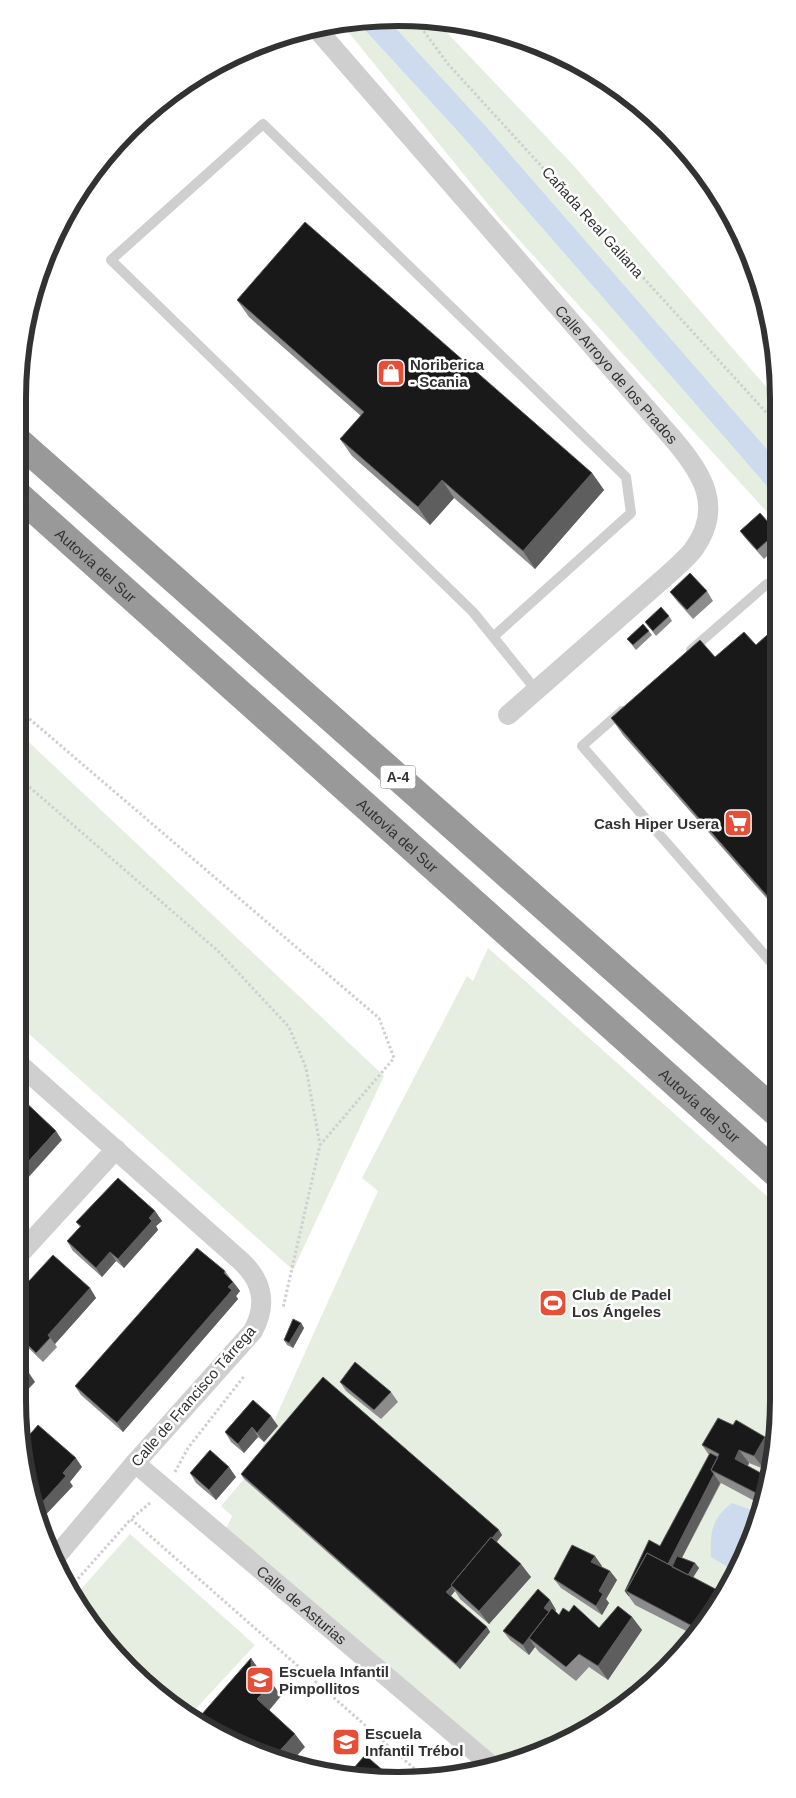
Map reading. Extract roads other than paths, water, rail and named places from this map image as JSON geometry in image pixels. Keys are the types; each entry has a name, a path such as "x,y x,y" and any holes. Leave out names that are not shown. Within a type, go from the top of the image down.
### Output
{"highway":[{"name":"A-4","path":"26,448 770,1107"},
{"name":"Autovía del Sur","path":"26,502 770,1168"},
{"path":"713,1057 770,1087"}],"street":[{"name":"Calle Arroyo de los Prados","path":"322,34 694,463 705,484 709,505 704,528 693,549 671,572 508,715"},
{"name":"Calle de Francisco Tárrega","path":"26,1070 242,1262 256,1279 261,1298 258,1320 253,1331 135,1463 60,1552"},
{"path":"26,1247 116,1149"},
{"name":"Calle de Asturias","path":"135,1463 486,1761"}],"lane":[{"path":"493,637 632,513 626,477 262,124 110,260 473,612 493,637 536,690"},
{"path":"686,655 767,584"},
{"path":"634,701 582,746 770,961"}],"water":[{"path":"732,1503 753,1510 729,1568 711,1557 713,1527 725,1509"}],"waterway":[{"path":"378,27 473,130 770,471"}],"place":[{"name":"Noriberica - Scania","path":"391,373"},
{"name":"Cash Hiper Usera","path":"738,823"},
{"name":"Club de Padel Los Ángeles","path":"553,1303"},
{"name":"Escuela Infantil Pimpollitos","path":"260,1680"},
{"name":"Escuela Infantil Trébol","path":"346,1742"}]}
